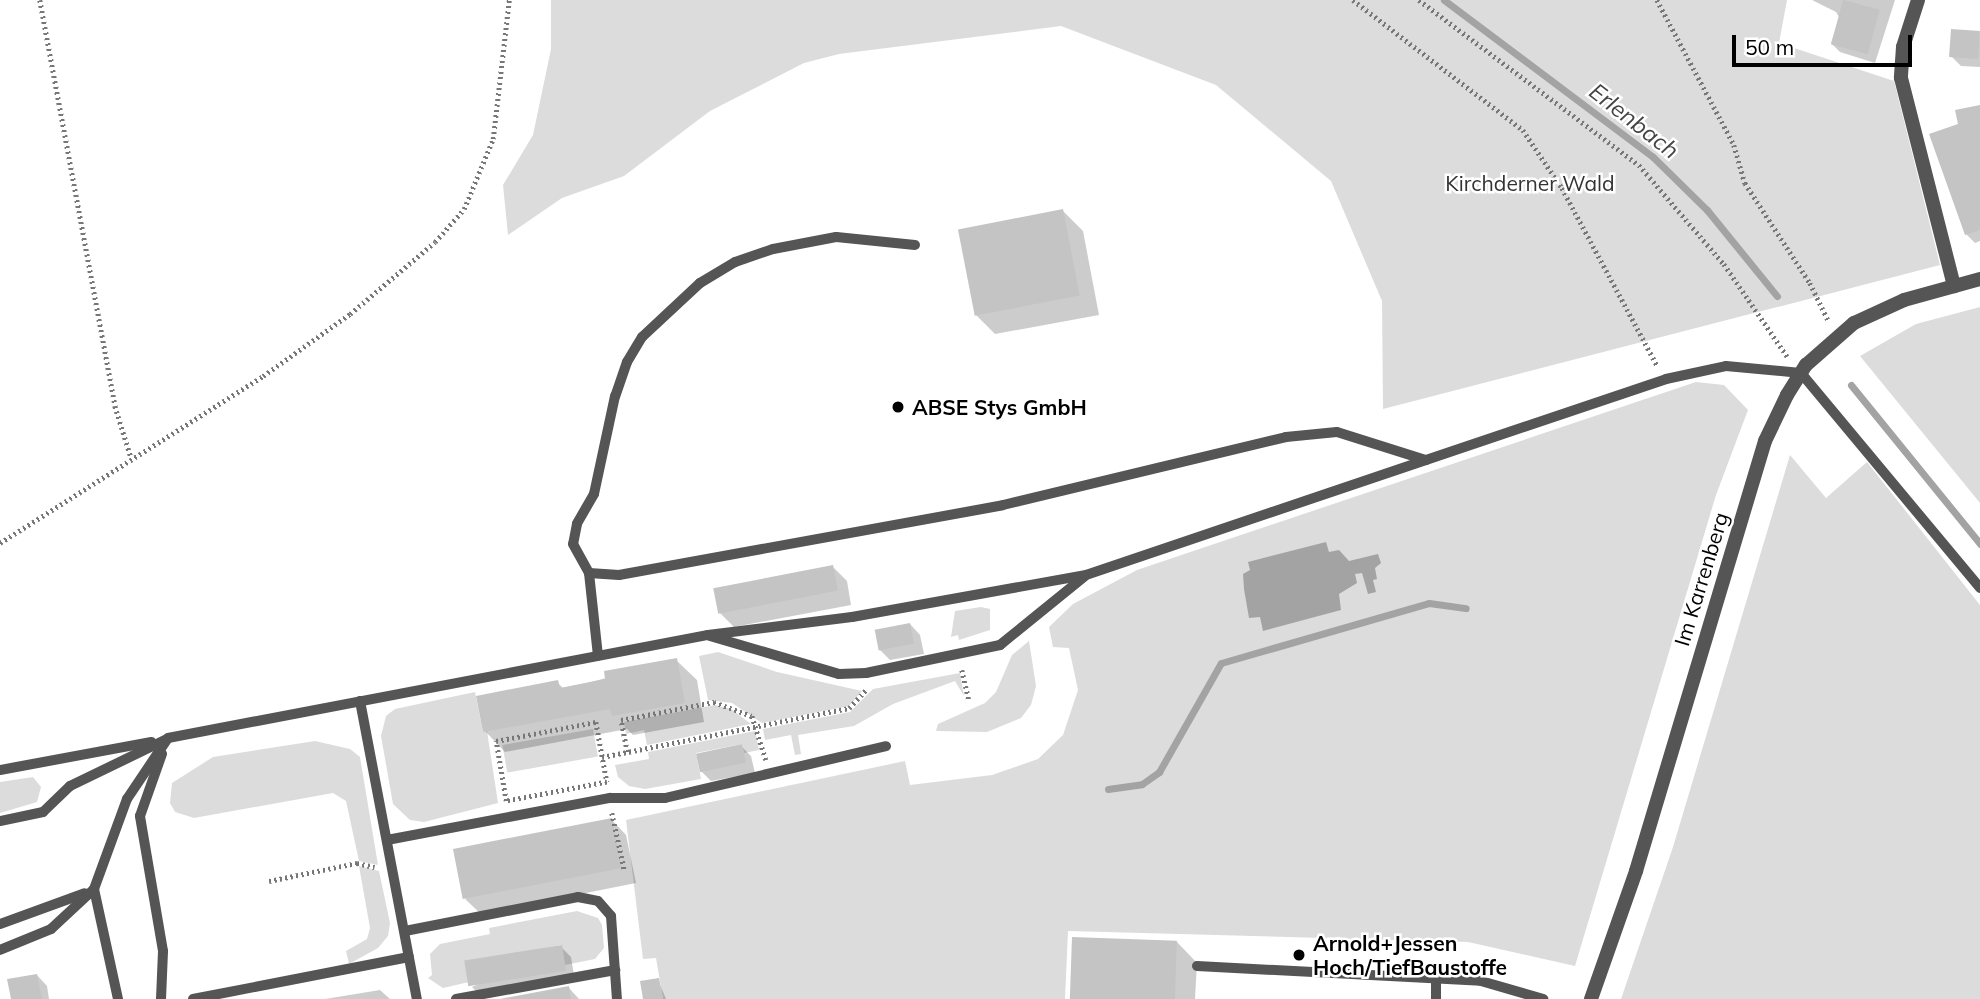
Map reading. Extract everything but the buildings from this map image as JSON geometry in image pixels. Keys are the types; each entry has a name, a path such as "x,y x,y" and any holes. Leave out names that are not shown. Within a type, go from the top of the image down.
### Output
{"street":[{"path":"1918,0 1903,47 1901,78 1954,286"},
{"name":"Im Karrenberg","path":"1591,999 1636,871 1765,442 1801,373 1836,337 1904,300 1980,279"}],"lane":[{"path":"598,656 589,573 573,544 577,524 594,494 619,384 642,337 700,283 735,262 773,249 836,237 915,245"},
{"path":"0,770 708,635 852,617 1086,575 1665,379 1726,366 1801,373 1980,589"},
{"path":"589,573 618,575 1003,505 1286,437 1337,432 1426,460"},
{"path":"708,635 839,674 866,673 1000,645 1086,575"},
{"path":"360,701 417,999"},
{"path":"0,821 43,812 69,786 168,738"},
{"path":"0,950 51,929 94,889 127,799 168,738"},
{"path":"161,999 163,951 140,816 168,738"},
{"path":"387,840 610,797 665,797 886,746"},
{"path":"0,924 94,889"},
{"path":"94,889 118,999"},
{"path":"405,931 578,897 598,901 611,916 617,999"},
{"path":"192,999 409,957"},
{"path":"1197,966 1481,981 1543,999"},
{"path":"456,999 615,970"},
{"path":"1436,978 1436,999"}],"path":[{"path":"40,0 115,406 131,457"},
{"path":"0,543 131,457 263,376 350,314 435,242 464,209 493,139 509,0"},
{"path":"1353,0 1454,74 1531,140 1665,379"},
{"path":"1419,0 1639,165 1724,264 1767,333 1801,373"},
{"path":"1657,0 1734,145 1745,183 1810,282 1836,337"},
{"path":"962,670 969,701"},
{"path":"602,757 849,709 867,688"},
{"path":"627,752 621,720 714,702 752,716 758,727 769,774"},
{"path":"596,722 602,757 607,782 506,801 496,741 596,722"},
{"path":"613,813 625,872"},
{"path":"269,881 357,863 379,868"}],"green space":[{"name":"Kirchderner Wald","path":"551,0 1787,0 1779,43 1894,81 1940,265 1383,409 1382,301 1331,181 1216,85 1061,26 839,54 804,63 710,111 624,176 562,198 508,235 503,185 533,135 551,49"},
{"path":"1980,307 1980,503 1860,356 1916,324"},
{"path":"1696,382 1724,385 1748,410 1716,495 1575,966 1468,942 1068,931 1065,999 663,999 656,958 643,959 626,820 905,761 910,785 992,775 1038,759 1063,735 1078,690 1069,648 1053,647 1049,627 1073,604 1137,570"},
{"path":"1790,455 1826,498 1867,462 1980,605 1980,999 1621,999 1673,847"},
{"path":"981,607 990,609 990,630 959,640 958,635 951,637 955,611"},
{"path":"1029,641 1036,686 1031,705 1021,718 987,732 936,731 938,724 985,703 996,692 1012,655"},
{"path":"718,652 777,672 862,691 849,706 762,723 732,703 708,700 699,656"},
{"path":"960,673 964,696 955,681 893,704 854,726 798,735 801,754 795,755 791,735 765,740 763,729 850,712 873,689"},
{"path":"475,692 483,732 487,731 498,803 424,822 410,820 393,804 381,736 386,716 395,709"},
{"path":"715,705 731,709 751,724 647,745 644,730 626,734 624,722"},
{"path":"593,729 598,757 507,773 502,745"},
{"path":"755,731 759,750 744,753 742,744 696,753 701,779 645,789 629,786 618,777 615,765 649,759 648,752"},
{"path":"315,741 350,749 360,757 378,865 359,861 346,801 333,793 194,818 175,812 170,803 172,783 213,757"},
{"path":"33,777 41,787 37,802 0,813 0,782"},
{"path":"359,866 379,871 390,923 388,936 378,948 349,964 346,951 367,939 370,928"},
{"path":"577,911 598,918 602,925 604,948 595,959 565,965 561,945 465,963 469,982 443,988 428,978 432,975 430,954 440,944 490,934 489,928"}],"shaded area":[{"path":"1326,542 1329,552 1339,550 1349,561 1378,554 1381,563 1375,568 1377,579 1373,580 1376,592 1368,594 1362,573 1355,574 1357,583 1339,594 1341,610 1263,631 1260,617 1249,618 1243,574 1250,570 1248,562"}],"waterway":[{"name":"Erlenbach","path":"1444,0 1653,157 1707,210 1777,296"},
{"name":"Erlenbach","path":"1851,385 1980,544"},
{"path":"1108,789 1142,784 1159,772 1221,663 1429,603 1466,608"}],"place":[{"name":"ABSE Stys GmbH","path":"898,407"},
{"name":"Arnold+Jessen Hoch/TiefBaustoffe","path":"1299,955"}]}
